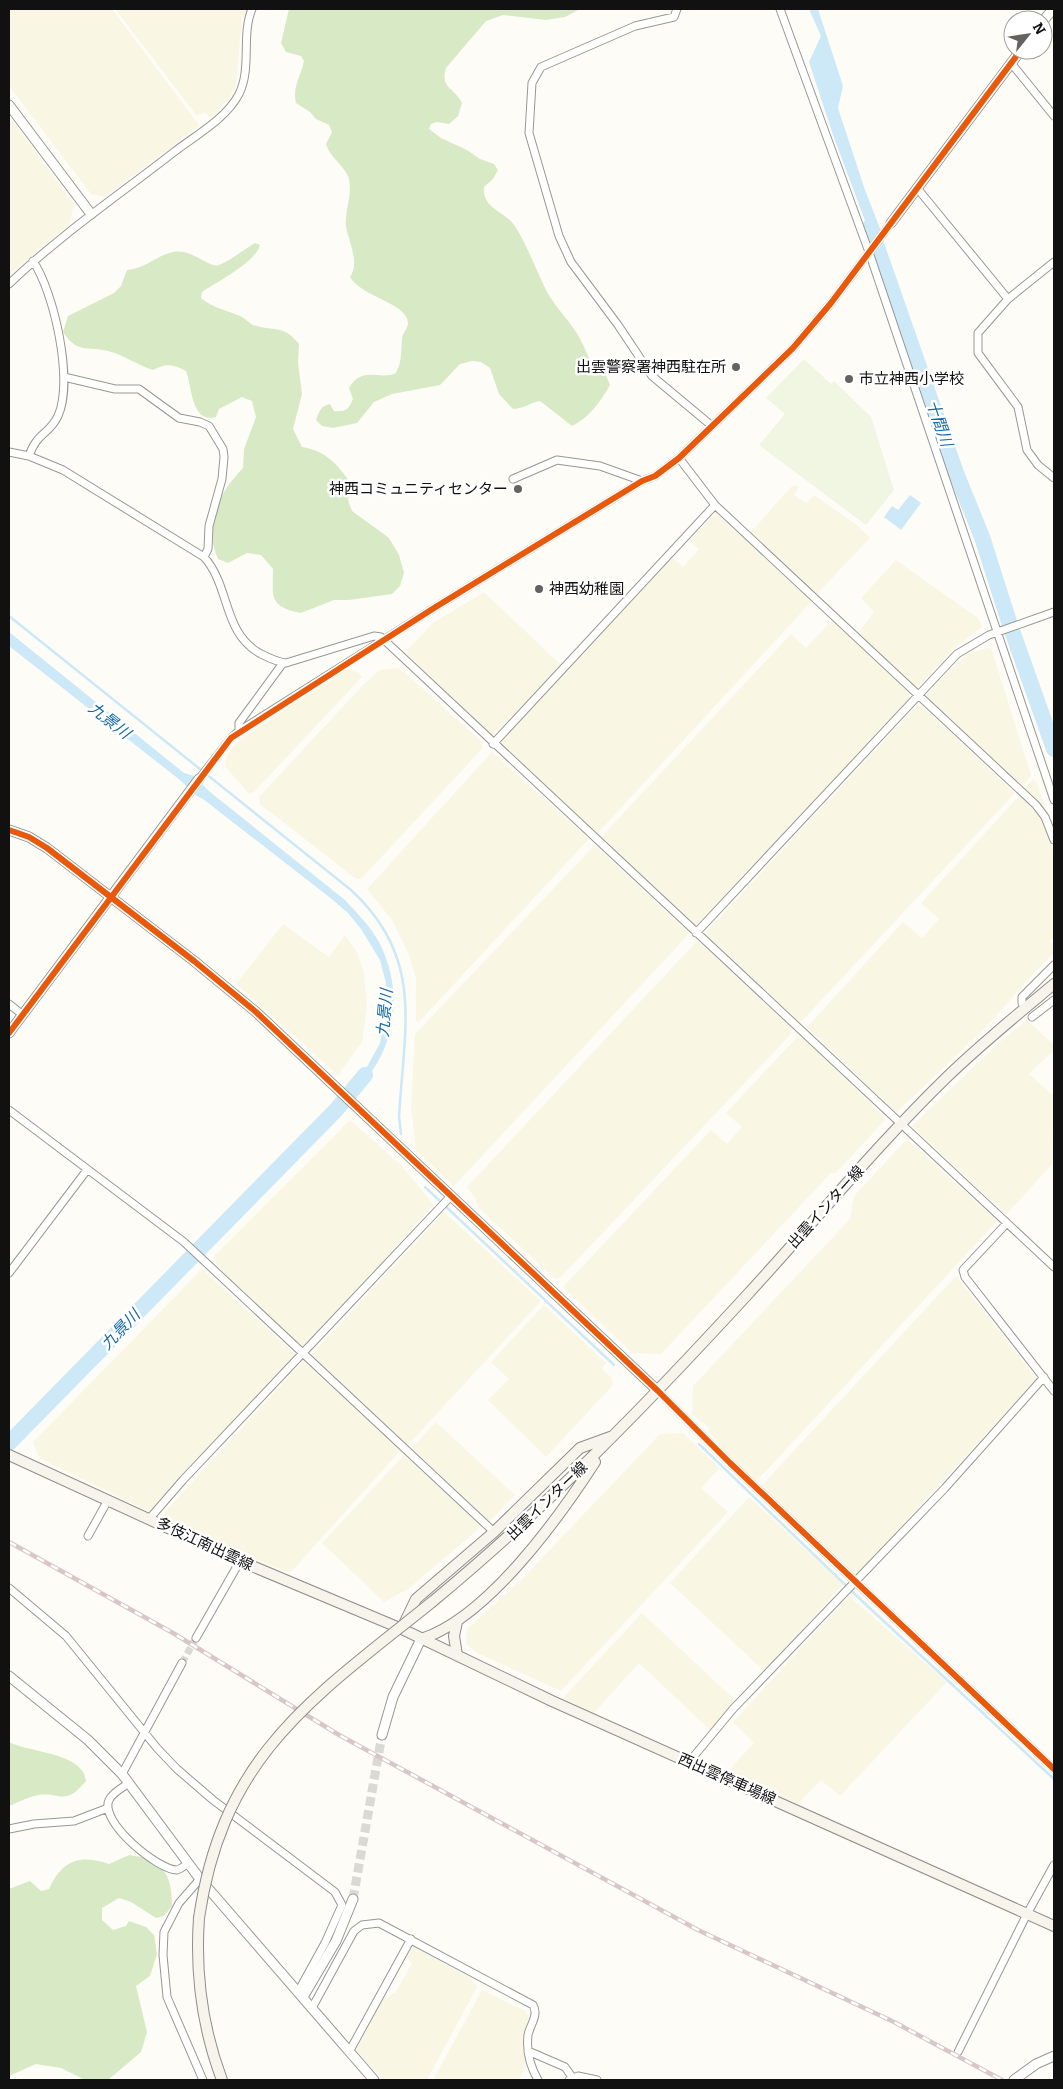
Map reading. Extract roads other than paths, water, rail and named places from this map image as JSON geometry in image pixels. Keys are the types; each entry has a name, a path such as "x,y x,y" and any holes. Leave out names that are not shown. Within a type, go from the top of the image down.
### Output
{"main road":[{"name":"出雲インター線","path":"222,2080 209,2041 200,2002 197,1959 199,1918 206,1875 221,1829 239,1791 267,1749 298,1713 492,1554 616,1435 902,1123 979,1048 1054,984"},
{"path":"402,1628 416,1599 494,1532 580,1448 616,1435"},
{"path":"421,1639 434,1635 457,1622 502,1581 550,1529 606,1444"},
{"name":"多伎江南出雲線","path":"9,1455 150,1518 240,1561 402,1628"},
{"path":"457,1622 454,1636 457,1655"},
{"name":"西出雲停車場線","path":"402,1628 552,1702 1054,1926"}],"street":[{"path":"9,284 33,261 91,214 228,110 243,85 247,26 252,9"},
{"path":"678,9 674,17 635,26 541,67 532,83 529,132 559,236 570,262 618,325 652,376 712,426"},
{"path":"780,9 870,250 1054,800"},
{"path":"9,1033 110,896 231,738 239,731 383,640 642,482 655,476 679,458 793,348 831,304 1013,60"},
{"path":"1011,63 1054,116"},
{"path":"9,105 91,214"},
{"path":"917,188 1008,299"},
{"path":"29,456 36,439 57,418 62,403 64,378 54,313 47,290 33,261"},
{"path":"1054,262 1008,299 978,333 978,353 1018,407 1027,450 1038,465 1054,478"},
{"path":"64,378 120,389 139,389 179,418 200,422 208,426 223,449 224,457 222,479 210,526 208,549 204,557"},
{"path":"9,452 29,456 78,479 204,557 217,578 242,640 255,651 283,663"},
{"path":"679,458 715,505 1041,810 1054,840"},
{"path":"513,479 557,460 600,466 642,482"},
{"path":"493,744 715,505"},
{"path":"696,933 957,654 998,631 1054,612"},
{"path":"239,731 239,723 283,663 374,636 383,640 1054,1266"},
{"path":"9,830 38,842 234,993 658,1391 730,1463 856,1579 1054,1769"},
{"path":"1022,1003 1022,997 1054,965"},
{"path":"1032,1017 1054,1000"},
{"path":"9,1004 23,1015"},
{"path":"9,1110 188,1246 494,1532"},
{"path":"9,1273 87,1170"},
{"path":"150,1518 183,1480 451,1196"},
{"path":"1007,1223 963,1270 964,1277 1054,1391"},
{"path":"689,1762 733,1709 945,1488 1044,1377"},
{"path":"88,1536 108,1500"},
{"path":"196,1638 240,1561"},
{"path":"9,1588 66,1636 177,1770 335,1892 342,1905 301,1995"},
{"path":"382,1735 393,1697 421,1639"},
{"path":"122,1774 182,1663"},
{"path":"9,1676 88,1740 122,1774 200,1880 374,2080"},
{"path":"129,1783 109,1799 108,1808 120,1831 144,1853 172,1868 181,1869 188,1864"},
{"path":"9,1828 34,1824 74,1822 108,1808"},
{"path":"958,2052 1027,1914 1054,1865"},
{"path":"200,1880 179,1903 164,1932 163,1955 167,1997 204,2080"},
{"path":"301,1995 336,1941 353,1899"},
{"path":"312,2008 356,1928 362,1925 379,1923 533,2006 535,2015 528,2034 528,2051 530,2062 538,2080"},
{"path":"349,2052 411,1939"},
{"path":"528,2051 565,2067 571,2079 583,2076 597,2080"},
{"path":"1015,2079 1036,2064 1054,2056"}],"water":[{"path":"809,9 818,9 843,86 838,108 865,190 881,231 873,242 833,135 809,62 821,36"},
{"path":"910,495 921,503 901,530 884,517 892,506 898,510"},
{"path":"9,632 184,773 194,776 210,792 345,900 372,931 379,942 387,962 392,982 394,1003 392,1022 387,1042 379,1060 353,1094 349,1090 362,1076 380,1043 385,1021 386,983 380,960 361,929 348,913 333,900 203,799 195,795 180,780 9,646"}],"waterway":[{"name":"十間川","path":"870,227 956,473 982,537 1010,625 1054,749"},
{"path":"9,616 351,890 375,916 390,942 400,968 405,995 406,1024 399,1117 401,1134"},
{"name":"九景川","path":"9,1443 336,1110 365,1075"},
{"path":"425,1187 614,1365"},
{"path":"699,1444 861,1600 1054,1779"}],"tunnel":[{"path":"182,1663 196,1638"},
{"path":"353,1899 382,1735"}],"railway":[{"path":"9,1542 173,1633 339,1735 698,1930 894,2022 1002,2080"}],"place":[{"name":"出雲警察署神西駐在所","path":"736,367"},
{"name":"市立神西小学校","path":"849,379"},
{"name":"神西コミュニティセンター","path":"518,489"},
{"name":"神西幼稚園","path":"539,589"}]}
